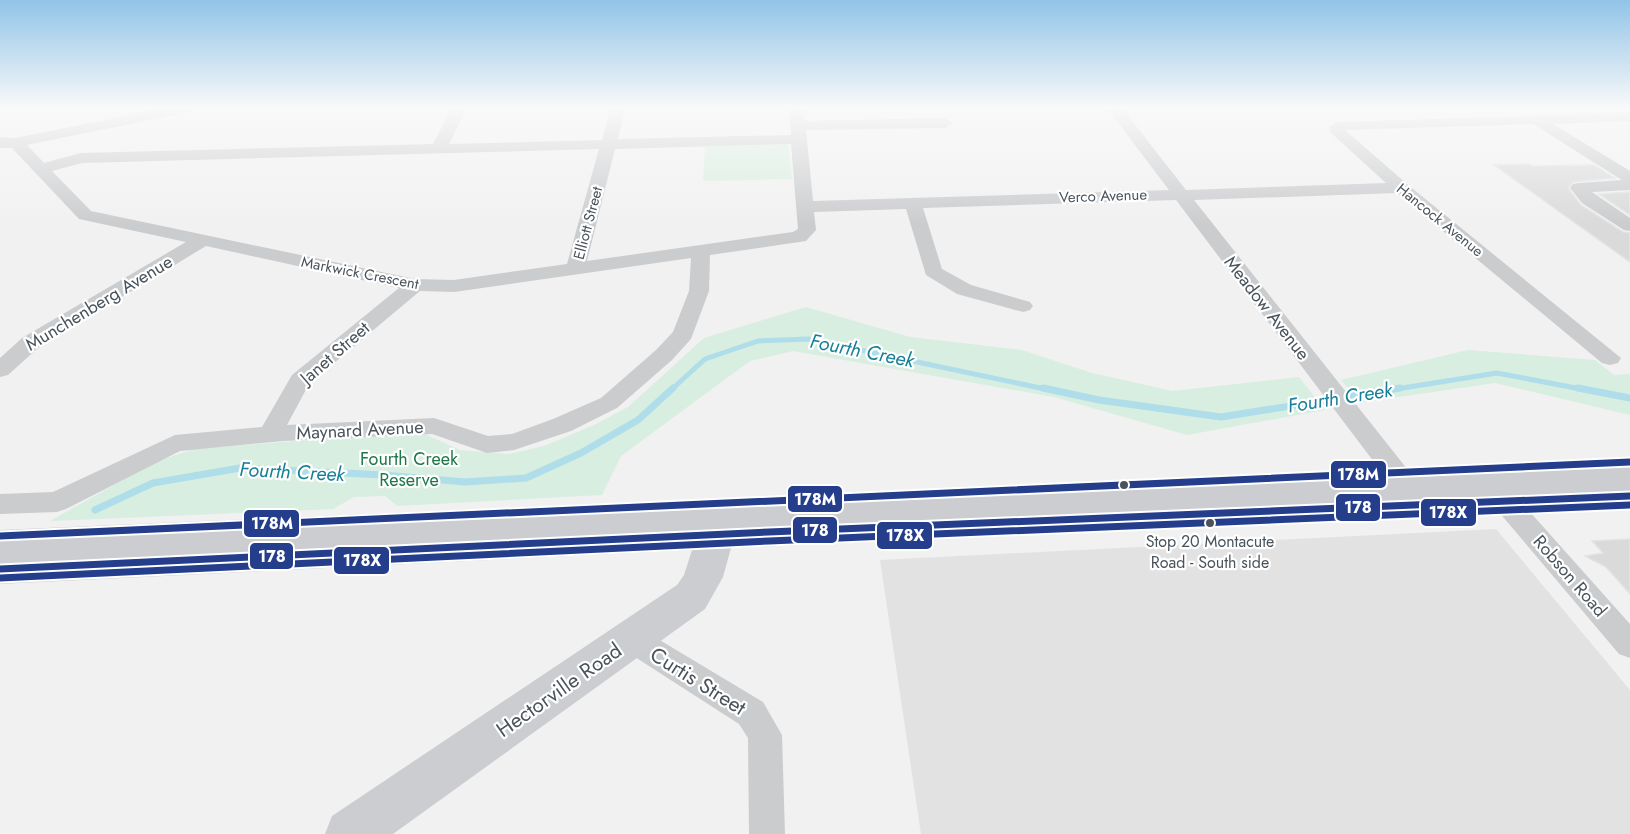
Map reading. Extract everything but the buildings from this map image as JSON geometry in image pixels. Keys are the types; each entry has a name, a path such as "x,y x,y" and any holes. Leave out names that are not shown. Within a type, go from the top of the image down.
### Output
{"main road":[{"path":"1495,490 1630,471"},
{"path":"0,545 715,523 1495,490 1630,495"},
{"path":"0,569 715,523"},
{"name":"Hectorville Road","path":"350,834 692,597 708,569 715,523"}],"street":[{"name":"Markwick Crescent","path":"9,147 41,169 84,215 415,285 454,286 799,237 807,230 805,207"},
{"path":"41,169 81,158 509,147"},
{"name":"Elliott Street","path":"576,267 608,147"},
{"path":"799,147 805,207"},
{"name":"Meadow Avenue","path":"1143,147 1413,494"},
{"name":"Hancock Avenue","path":"1354,147 1610,358"},
{"path":"1580,147 1630,178"},
{"path":"1630,185 1579,188 1588,199 1630,226"},
{"name":"Verco Avenue","path":"805,207 1178,193 1401,188"},
{"path":"913,203 933,271 941,279 956,286 1023,306"},
{"name":"Munchenberg Avenue","path":"3,363 30,343 201,241"},
{"name":"Maynard Avenue","path":"0,504 57,502 175,442 270,434 434,426 487,445 514,442 562,425 609,403 683,334 699,291 701,251"},
{"name":"Janet Street","path":"270,434 300,380 415,285"},
{"name":"Robson Road","path":"1495,490 1630,645"},
{"name":"Curtis Street","path":"632,639 751,713 765,735 767,834"}],"shaded area":[{"path":"1496,529 1630,690 1630,834 921,834 880,560"}],"green space":[{"path":"705,147 788,147 792,179 703,181"},
{"name":"Fourth Creek Reserve","path":"806,307 910,337 1022,350 1092,373 1172,391 1299,377 1325,410 1187,435 1054,397 793,351 750,361 621,456 602,495 397,506 385,496 354,497 333,509 50,521 155,462 194,449 384,434 427,435 460,450 509,454 544,446 594,425 628,407 704,338"},
{"path":"1468,350 1595,360 1614,375 1630,374 1630,415 1495,383 1364,402 1357,399 1341,380"}],"waterway":[{"name":"Fourth Creek","path":"671,390 705,359 758,341 808,339 1050,390"},
{"name":"Fourth Creek","path":"1390,390 1497,373 1586,390"},
{"name":"Fourth Creek","path":"95,510 153,483 240,468 384,475 465,482 526,478 581,453 638,420 673,388"},
{"name":"Fourth Creek","path":"1043,388 1099,400 1221,417 1334,399"},
{"name":"Fourth Creek","path":"1344,397 1400,388"},
{"name":"Fourth Creek","path":"1578,388 1630,398"}],"transit line":[{"name":"178M","path":"0,536 1630,462"},
{"name":"178","path":"0,569 769,532 1630,496"},
{"name":"178X","path":"0,578 769,541 1630,505"}],"place":[{"name":"Stop 20 Montacute Road - South side","path":"1210,523"}]}
